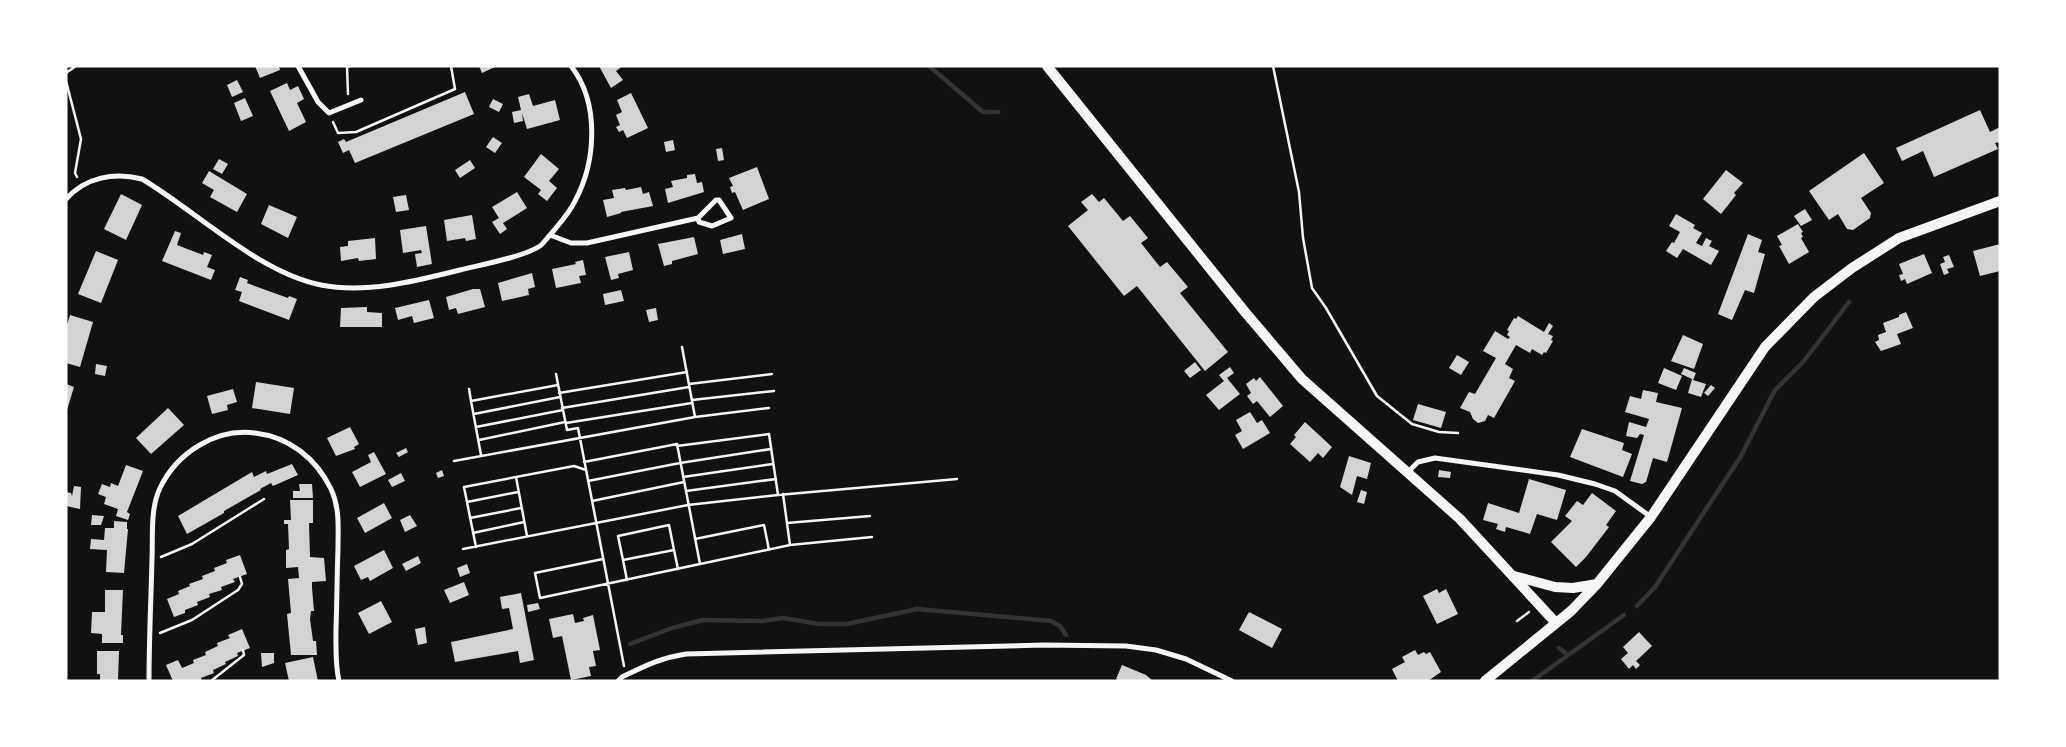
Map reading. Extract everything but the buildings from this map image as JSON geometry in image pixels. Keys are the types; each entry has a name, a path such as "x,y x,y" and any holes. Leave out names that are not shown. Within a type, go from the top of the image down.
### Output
{"main road":[{"path":"1047,66 1245,312 1302,379 1460,519 1556,623"},
{"path":"1485,681 1556,623 1597,584 1651,517 1765,347 1814,296 1852,268 1899,238 2000,201"},
{"path":"1514,576 1555,587 1573,588 1597,584"}],"street":[{"path":"298,66 318,102 329,113 361,100"},
{"path":"66,198 82,186 98,178 122,175 142,179 280,272 315,284 349,288 380,286 432,278 514,256 540,246 576,201 588,171 591,120 587,99 576,72 571,66"},
{"path":"550,235 571,243 587,243 698,218 716,200 719,200 731,218 712,226 699,222 698,218"},
{"path":"149,681 152,557 155,506 160,489 169,474 188,452 216,438 247,432 264,434 293,445 312,460 331,490 337,506 336,656 339,681"},
{"path":"1408,472 1418,462 1435,458 1558,475 1615,491 1651,517"},
{"path":"618,681 626,674 665,657 686,654 1034,645 1103,646 1156,650 1186,658 1232,681"}],"path":[{"path":"66,73 76,66"},
{"path":"348,105 347,67 350,66"},
{"path":"329,113 338,133 356,132 455,89 451,66"},
{"path":"1273,66 1299,192 1303,238 1312,288 1326,308 1377,396 1412,424 1439,432 1458,433"},
{"path":"66,81 81,139 75,173"},
{"path":"682,347 695,417"},
{"path":"560,393 686,372"},
{"path":"556,374 567,430 578,428 626,674"},
{"path":"476,427 689,386 772,374"},
{"path":"471,401 558,385"},
{"path":"469,389 482,456"},
{"path":"479,440 692,402 774,391"},
{"path":"474,414 560,397"},
{"path":"454,461 695,417 769,408"},
{"path":"584,462 677,444 677,446 769,434 778,495"},
{"path":"677,446 700,564"},
{"path":"588,481 680,463 771,449"},
{"path":"683,477 773,464"},
{"path":"476,546 464,487 574,466 586,470"},
{"path":"516,477 527,536"},
{"path":"686,492 776,479"},
{"path":"463,549 688,505 782,494 956,479"},
{"path":"592,501 684,482"},
{"path":"467,502 518,492"},
{"path":"782,494 790,545"},
{"path":"152,557 161,556 192,544 264,499"},
{"path":"470,518 521,508"},
{"path":"787,523 870,516"},
{"path":"473,533 524,522"},
{"path":"627,580 618,536 669,525 678,569"},
{"path":"695,539 764,525 768,550"},
{"path":"604,558 535,573 540,598 790,545 872,537"},
{"path":"623,560 674,550"},
{"path":"149,637 192,620 238,590 242,584 240,576"},
{"path":"211,681 240,660 244,655 243,650"}],"waterway":[{"path":"929,66 983,112 998,112"},
{"path":"1637,606 1655,587 1741,456 1775,390 1804,361 1849,302"},
{"path":"630,644 672,628 703,620 762,621 783,618 819,624 847,624 917,609 1051,621 1060,626 1066,635"},
{"path":"1532,681 1624,615"},
{"path":"1559,648 1568,655"}]}
